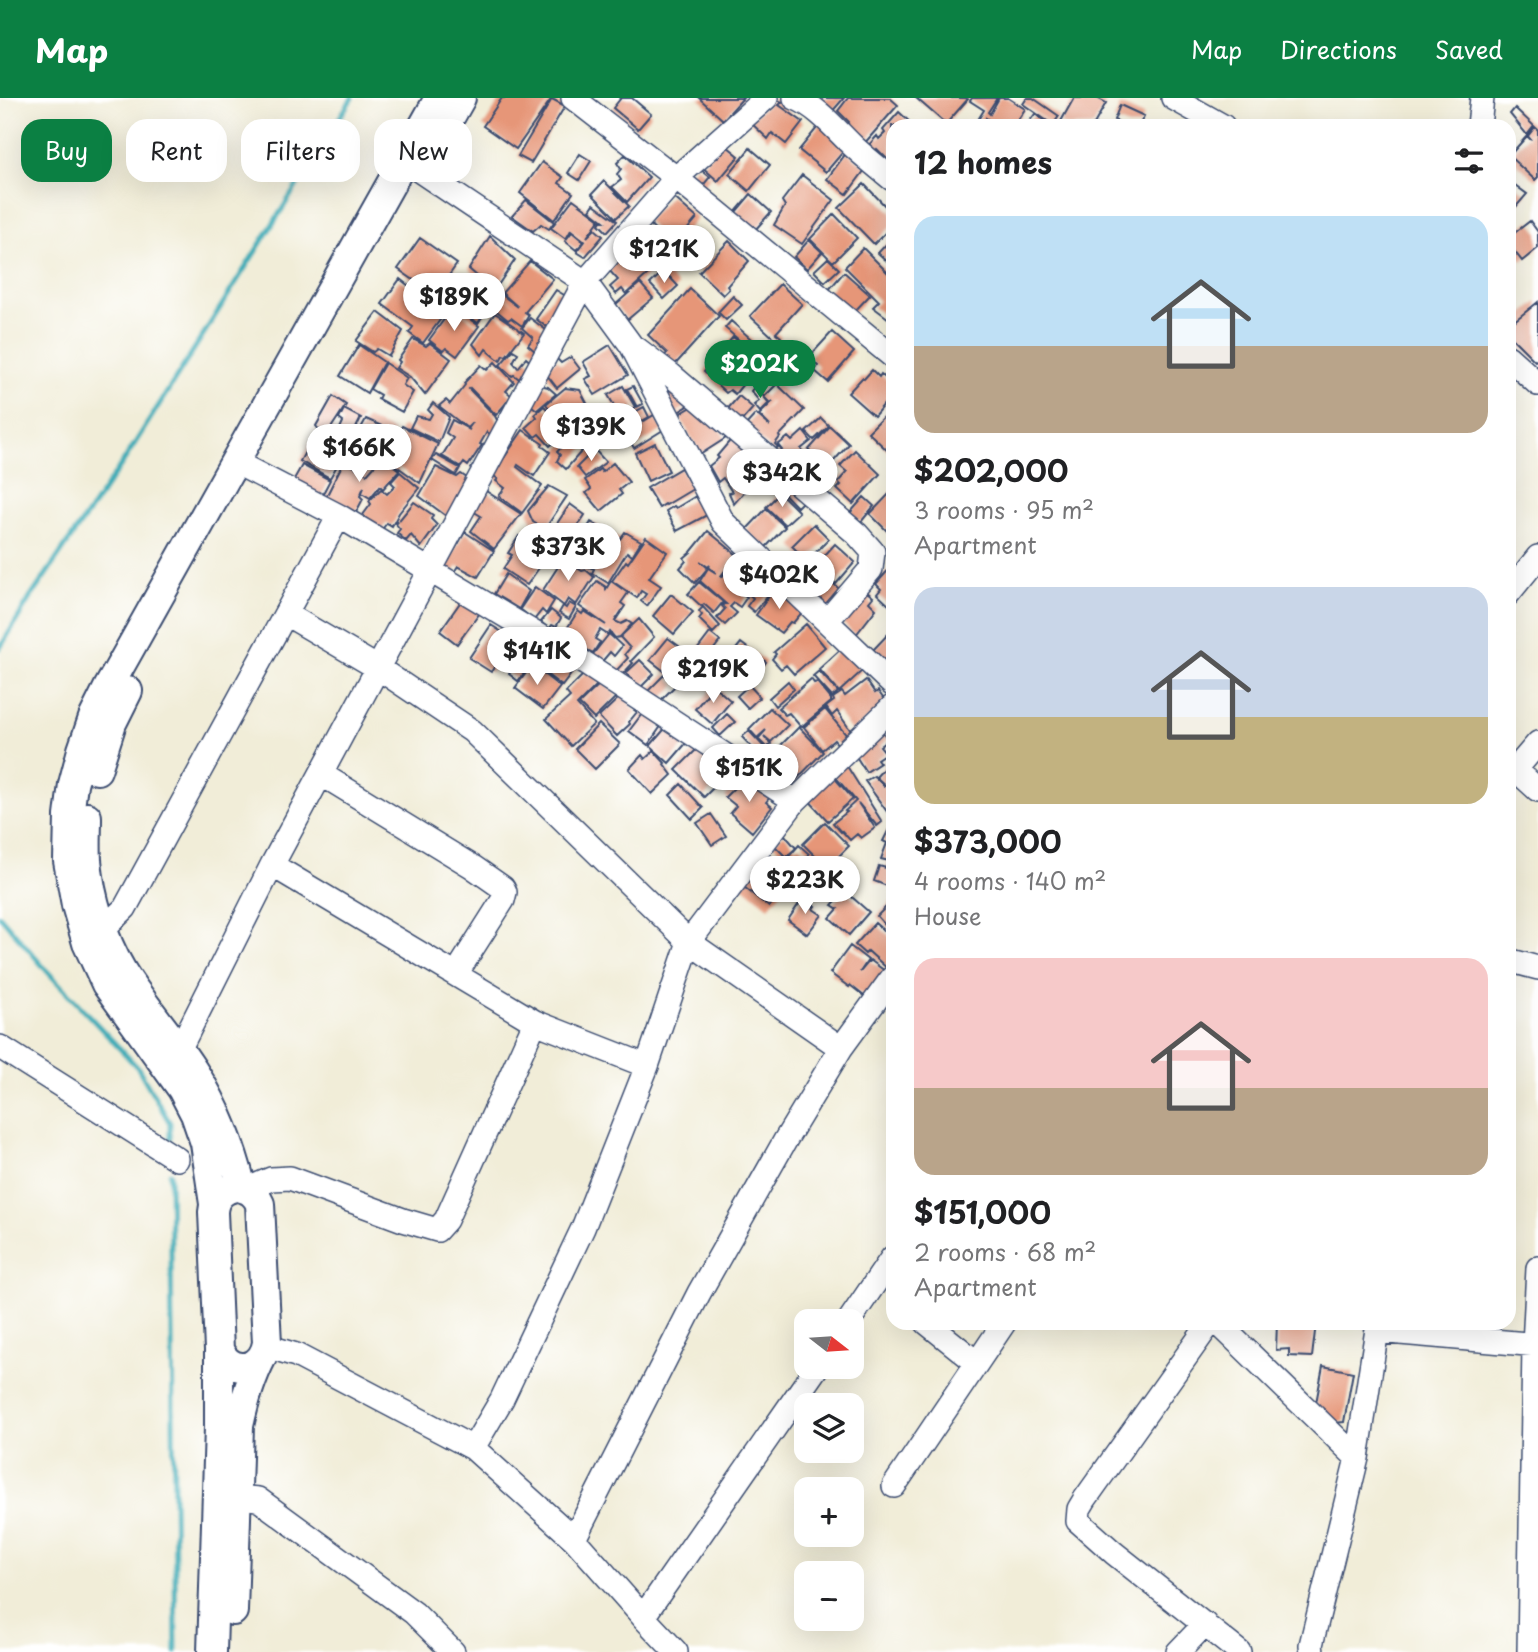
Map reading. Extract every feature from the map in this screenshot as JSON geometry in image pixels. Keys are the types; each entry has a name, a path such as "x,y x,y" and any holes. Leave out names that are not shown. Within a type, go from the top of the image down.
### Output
{"street":[{"path":"431,119 439,98"},
{"path":"446,119 461,98"},
{"path":"573,98 676,178 886,351"},
{"path":"212,1652 219,1427 214,1204 205,1143 182,1090 171,1056 585,282 676,178 766,98"},
{"path":"795,98 817,112 886,174"},
{"path":"1173,98 1210,119"},
{"path":"1480,119 1482,98"},
{"path":"232,1652 239,1426 252,1376 264,1352 261,1212 257,1197 245,1189 223,1128 196,1074 171,1056 106,984 94,932 76,905 68,861 69,816 73,784 82,750 93,718 109,686 244,466 404,182"},
{"path":"437,182 585,282 631,345 723,522 886,678"},
{"path":"631,345 671,375 857,534 873,552 872,569 827,621"},
{"path":"1516,364 1536,380"},
{"path":"244,466 339,516 586,664 794,801"},
{"path":"94,932 125,908 339,516"},
{"path":"1516,584 1538,557"},
{"path":"286,614 378,668 472,731 689,942 841,1048"},
{"path":"473,1448 502,1399 583,1228 647,1066 689,942 794,801 886,713"},
{"path":"1516,769 1538,743"},
{"path":"321,774 503,888 503,900 456,974"},
{"path":"1516,776 1538,790"},
{"path":"272,865 535,1022 647,1066"},
{"path":"1516,962 1538,968"},
{"path":"573,1539 699,1293 786,1139 841,1048 886,986"},
{"path":"214,1204 229,1188 245,1189 271,1179 290,1178 402,1220 437,1230 446,1220 535,1022"},
{"path":"0,1047 177,1159"},
{"path":"1529,1652 1534,1619 1538,1268"},
{"path":"862,1309 884,1289"},
{"path":"936,1330 977,1363"},
{"path":"894,1486 999,1330"},
{"path":"1205,1330 1085,1499 1079,1509 1079,1521 1114,1553 1240,1652"},
{"path":"1225,1330 1357,1458"},
{"path":"1312,1652 1311,1645 1357,1458 1378,1330"},
{"path":"1404,1330 1536,1345"},
{"path":"219,1350 228,1363 242,1367 250,1366 264,1352"},
{"path":"264,1352 296,1355 473,1448 573,1539 676,1652"},
{"path":"643,1617 809,1379"},
{"path":"237,1497 258,1499 414,1613 453,1652"},
{"path":"1178,1652 1205,1624"}],"building":[{"path":"502,98 552,98 516,149 483,126"},
{"path":"621,98 632,98 651,114 638,129 613,108"},
{"path":"699,98 743,98 723,120"},
{"path":"775,98 782,102 779,105 803,122 786,144 772,133 768,139 749,121"},
{"path":"810,98 844,98 830,114"},
{"path":"848,98 890,98 898,105 863,145 845,129 849,122 838,111"},
{"path":"916,98 968,99 950,119 940,119"},
{"path":"972,98 997,98 988,112 990,114 999,98 1008,98 1025,109 1019,119 978,119 984,110 970,101"},
{"path":"1027,98 1033,98 1059,116 1057,119 1044,119 1023,104"},
{"path":"1074,98 1097,98 1106,103 1097,119 1062,119"},
{"path":"552,99 565,106 531,163 518,156"},
{"path":"1120,105 1144,116 1142,119 1114,119"},
{"path":"1515,108 1534,126 1527,135 1516,119 1510,114"},
{"path":"899,112 906,119 893,119"},
{"path":"821,123 848,146 826,172 799,150"},
{"path":"886,127 886,158 877,149 874,152 868,146 877,136 879,139 885,133 883,130"},
{"path":"1535,127 1538,130 1538,177 1535,180 1516,162 1516,148 1527,136 1531,140 1528,136"},
{"path":"722,142 739,156 718,181 701,166"},
{"path":"750,148 770,165 749,191 729,174"},
{"path":"847,152 867,167 847,194 827,179"},
{"path":"580,154 591,161 579,180 568,173"},
{"path":"625,155 649,177 627,202 612,187 621,180 617,174 621,169 617,163"},
{"path":"542,162 563,177 559,183 573,193 554,220 520,193"},
{"path":"696,166 710,177 700,189 686,178"},
{"path":"802,175 834,200 802,244 774,225 785,206 782,201"},
{"path":"604,181 629,206 616,218 592,194"},
{"path":"864,184 886,207 886,232 874,244 839,208"},
{"path":"1516,186 1527,194 1516,207"},
{"path":"751,194 771,212 755,230 735,213"},
{"path":"671,195 697,218 672,248 647,221"},
{"path":"573,199 600,219 587,237 595,229 603,236 585,257 577,252 586,240 571,230 566,239 551,228"},
{"path":"526,200 554,222 549,229 541,224 533,231 512,216"},
{"path":"594,204 617,221 607,232 599,224 604,221 590,210"},
{"path":"834,214 857,238 833,262 810,239"},
{"path":"1530,221 1538,232 1538,248 1522,261 1516,253 1516,232"},
{"path":"572,232 584,242 576,250 565,241"},
{"path":"490,236 515,260 494,291 469,269"},
{"path":"420,238 457,264 435,295 398,269"},
{"path":"809,240 822,252 807,269 794,257"},
{"path":"729,241 749,261 727,286 729,289 723,295 699,272"},
{"path":"638,242 658,265 626,294 622,289 616,294 610,287 618,280 608,269"},
{"path":"886,244 886,260 878,253"},
{"path":"863,248 886,271 886,317 873,307 879,301 845,267"},
{"path":"828,258 839,269 825,282 814,271"},
{"path":"530,261 553,279 525,312 529,315 522,326 511,318 508,320 492,307 502,295 518,307 502,293"},
{"path":"664,271 678,286 664,299 650,284"},
{"path":"844,272 870,295 852,314 827,292"},
{"path":"400,279 432,304 439,302 448,309 423,343 409,333 413,327 382,304"},
{"path":"465,279 494,299 478,323 449,302"},
{"path":"640,283 653,298 627,320 615,305"},
{"path":"780,284 802,304 776,333 781,337 778,342 750,316"},
{"path":"690,289 719,316 672,368 662,358 667,353 648,335"},
{"path":"556,290 569,298 548,328 536,319"},
{"path":"733,296 742,305 726,320 718,312"},
{"path":"1538,302 1538,359 1535,361 1516,342 1516,320"},
{"path":"451,310 459,317 463,314 479,326 457,356 446,348 443,351 429,340"},
{"path":"378,312 403,331 389,356 377,349 373,352 356,341"},
{"path":"495,313 524,333 500,361 486,349 482,355 473,344"},
{"path":"530,318 550,333 536,352 528,345 533,338 522,328"},
{"path":"731,321 760,347 754,353 725,328"},
{"path":"832,332 854,352 828,382 815,371 818,366 809,357"},
{"path":"733,337 757,358 744,373 748,378 735,394 730,390 726,393 704,372"},
{"path":"413,339 426,346 430,343 451,359 425,395 410,377 396,368 400,362 398,360"},
{"path":"359,345 384,362 367,393 340,376"},
{"path":"610,345 628,375 595,395 585,379 591,376 583,362"},
{"path":"513,350 518,353 513,362 518,368 526,358 534,365 523,382 500,365"},
{"path":"571,357 580,369 557,388 544,371 557,359 561,363"},
{"path":"495,362 514,382 506,391 512,396 496,415 469,389 495,416 500,426 494,437 487,432 468,466 464,463 461,467 442,456 453,438 446,433 452,420 468,429 473,422 467,428 439,406 446,400 450,404 464,383 481,365 487,370"},
{"path":"385,363 407,378 403,385 413,392 402,412 378,399 380,395 370,389"},
{"path":"872,370 879,377 881,374 886,379 886,402 874,416 848,393"},
{"path":"671,380 693,403 675,414 658,387"},
{"path":"777,384 804,410 779,436 775,444 778,447 773,452 745,426 756,414 770,426 759,415 773,401 770,403 764,397"},
{"path":"540,385 548,387 556,394 537,410 532,406 530,397"},
{"path":"623,386 635,407 620,416 608,395"},
{"path":"633,386 643,404 637,407 627,389"},
{"path":"755,386 769,403 760,412 754,405 759,401 751,391"},
{"path":"565,388 580,390 591,411 568,428 546,404"},
{"path":"333,396 346,405 331,428 334,431 338,433 343,422 339,419 344,409 361,418 343,454 326,445 324,447 342,457 330,478 300,461 320,431 316,426"},
{"path":"739,396 753,408 739,424 725,412"},
{"path":"433,403 449,417 439,442 410,428 416,416 429,419 432,414 428,410"},
{"path":"697,404 711,417 726,438 701,454 678,415"},
{"path":"544,406 567,430 550,446 539,434 535,437 526,427"},
{"path":"644,407 649,417 628,429 623,419"},
{"path":"616,412 625,431 595,449 583,430"},
{"path":"886,414 886,449 868,432"},
{"path":"654,415 663,430 634,448 625,433"},
{"path":"821,418 829,426 814,440 806,432"},
{"path":"366,419 393,431 386,446 378,442 365,468 345,457"},
{"path":"402,426 438,444 420,483 384,457 387,451 392,454 402,436 399,431"},
{"path":"830,426 849,444 825,471 806,453"},
{"path":"523,430 550,452 534,476 518,465 517,467 542,486 522,513 499,496 505,488 490,473"},
{"path":"803,431 811,441 801,449 805,455 793,465 788,459 783,464 776,455 782,450 778,445 788,437 792,441"},
{"path":"573,433 587,445 566,469 557,461 560,455 557,452"},
{"path":"734,436 753,455 749,460 756,466 749,473 754,480 734,504 729,493 732,492 723,478 718,482 709,466 719,458 717,456"},
{"path":"655,443 669,471 648,481 635,453"},
{"path":"593,448 606,462 585,477 577,467"},
{"path":"855,450 880,474 853,504 837,489 841,485 838,482 847,472 840,466"},
{"path":"436,455 460,468 456,475 432,460"},
{"path":"382,457 399,470 383,489 380,486 370,498 362,493 364,487 360,496 363,499 354,516 326,497 344,461 367,474"},
{"path":"613,463 629,482 619,490 622,494 601,511 586,493 591,489 585,480"},
{"path":"302,465 330,480 321,497 293,481"},
{"path":"436,467 457,477 461,474 474,483 453,521 419,496"},
{"path":"681,468 693,489 659,508 647,488"},
{"path":"820,469 835,483 827,492 811,478"},
{"path":"400,472 419,488 392,526 387,523 380,532 360,519 371,504 369,501 381,489 387,494 395,486 391,482"},
{"path":"779,475 804,500 797,507 772,481"},
{"path":"549,486 567,496 545,529 533,522 528,511"},
{"path":"486,491 521,514 494,549 471,531 481,516 471,510"},
{"path":"780,493 799,512 785,525 766,507"},
{"path":"696,496 707,515 677,531 666,511"},
{"path":"864,497 874,506 861,522 850,513"},
{"path":"886,497 886,530 870,514"},
{"path":"414,502 433,515 431,519 437,525 421,547 411,535 406,541 397,533 400,529 396,524"},
{"path":"570,504 585,515 568,541 552,531"},
{"path":"766,509 785,527 765,548 746,530"},
{"path":"591,522 620,539 625,532 641,541 632,556 627,552 608,583 592,573 594,569 587,566 589,563 583,558 586,551 578,544"},
{"path":"814,524 829,539 807,561 792,546"},
{"path":"708,531 737,555 721,576 730,566 746,578 738,588 728,582 747,597 740,607 734,603 730,607 737,613 725,625 717,618 725,609 722,606 726,604 700,581 708,568 695,583 680,568 686,561 684,558"},
{"path":"465,532 494,551 478,577 458,566 454,572 444,568"},
{"path":"519,536 548,555 527,585 503,569 512,555 508,553"},
{"path":"646,537 667,552 649,578 661,586 647,606 641,601 646,594 641,591 637,598 612,581"},
{"path":"835,544 855,562 836,584 815,566"},
{"path":"563,559 594,577 576,605 568,599 564,606 543,590"},
{"path":"813,566 844,593 830,610 799,583"},
{"path":"886,573 886,602 877,594 881,589 876,584"},
{"path":"506,574 529,591 519,609 494,594"},
{"path":"756,574 773,589 754,612 747,606 753,598 745,591"},
{"path":"597,581 606,589 611,581 628,593 621,603 625,606 615,621 632,624 620,637 615,638 610,632 608,635 600,630 595,639 600,642 593,653 587,650 585,653 561,638 578,611 582,614 584,611 606,625 579,606"},
{"path":"699,582 723,602 714,613 688,594"},
{"path":"535,587 554,601 546,614 542,610 534,620 520,609"},
{"path":"862,588 873,597 869,602 876,609 855,636 836,616"},
{"path":"774,589 804,610 781,633 756,615"},
{"path":"671,594 693,612 674,634 653,616"},
{"path":"464,597 482,610 457,644 440,631"},
{"path":"569,603 576,607 569,619 559,613 563,606 566,608"},
{"path":"703,607 720,626 713,633 699,619 702,615 699,611"},
{"path":"551,610 561,618 556,627 552,625 549,629 541,622"},
{"path":"639,619 654,637 620,677 615,672 628,658 625,654 630,648 620,637"},
{"path":"806,624 825,647 794,674 786,665 781,669 772,659 776,654 774,652"},
{"path":"491,625 513,639 491,672 469,658"},
{"path":"710,633 720,641 704,662 694,654"},
{"path":"609,634 622,646 614,656 610,652 599,665 590,658"},
{"path":"529,635 540,644 529,658 518,650"},
{"path":"886,636 886,665 872,651"},
{"path":"668,638 691,655 673,678 650,660"},
{"path":"741,643 766,662 749,684 724,664"},
{"path":"842,648 862,671 839,692 819,669"},
{"path":"550,650 575,669 562,686 537,667"},
{"path":"522,655 532,663 518,681 509,674"},
{"path":"640,660 654,674 640,688 626,673"},
{"path":"532,665 560,687 543,709 515,688"},
{"path":"589,669 601,681 577,705 594,724 571,746 546,719 570,697 566,692"},
{"path":"819,671 838,692 832,697 813,676"},
{"path":"665,674 676,685 657,704 646,693"},
{"path":"811,679 814,683 817,682 831,702 801,727 789,713 785,715 778,708"},
{"path":"866,680 875,693 878,691 886,706 851,731 837,711 832,716 826,707 842,692 845,696"},
{"path":"603,681 617,696 594,719 579,704"},
{"path":"788,681 794,689 775,706 769,698"},
{"path":"749,685 760,697 748,708 737,696"},
{"path":"714,686 731,701 712,724 695,709"},
{"path":"625,692 631,707 637,712 630,724 617,736 599,717"},
{"path":"648,706 666,719 648,745 629,731"},
{"path":"770,708 788,725 771,742 764,736 771,744 767,748 758,739 766,730 757,738 749,729"},
{"path":"825,709 848,737 838,745 834,740 822,750 804,727"},
{"path":"727,714 735,722 720,736 713,728"},
{"path":"599,724 620,744 595,769 575,749"},
{"path":"669,724 688,741 669,763 650,746"},
{"path":"799,727 823,752 790,786 765,761"},
{"path":"881,729 886,737 886,742 880,746 886,753 877,759 880,763 866,772 852,750"},
{"path":"749,731 766,749 760,756 742,737"},
{"path":"701,745 728,773 704,797 676,770"},
{"path":"654,751 672,775 652,794 629,769 642,755 645,759"},
{"path":"845,763 882,822 877,826 858,803 875,828 861,838 857,834 850,840 833,823 856,801 832,773"},
{"path":"886,766 886,810 865,781 874,776 885,785 876,777"},
{"path":"831,774 853,799 828,821 805,796"},
{"path":"745,777 770,797 766,802 772,807 752,832 730,813 736,806 725,797"},
{"path":"681,784 703,808 692,819 670,795"},
{"path":"711,814 726,836 712,845 697,823"},
{"path":"825,822 849,846 827,868 803,844"},
{"path":"784,834 796,848 786,857 773,844"},
{"path":"799,845 809,854 805,859 817,870 799,892 794,887 790,891 777,880 781,876 775,871 770,878 754,865 761,855 779,868"},
{"path":"886,846 886,860 881,859"},
{"path":"752,866 783,890 769,907 739,883"},
{"path":"879,866 886,868 886,886 874,881"},
{"path":"845,891 869,912 849,935 830,918 838,909 832,905"},
{"path":"803,898 822,915 807,934 788,920"},
{"path":"886,907 886,926 877,916"},
{"path":"875,923 886,933 886,967 868,951 865,954 855,945"},
{"path":"850,946 868,960 860,972 870,960 886,972 886,978 869,1000 830,973"},
{"path":"1277,1330 1315,1330 1312,1357 1289,1356 1289,1349 1276,1350"},
{"path":"1323,1366 1353,1372 1344,1422 1333,1423 1316,1403"}],"waterway":[{"path":"0,648 30,598 125,459 352,98"},
{"path":"0,916 46,970 138,1068 170,1123 170,1138"},
{"path":"170,1173 176,1652"}]}
